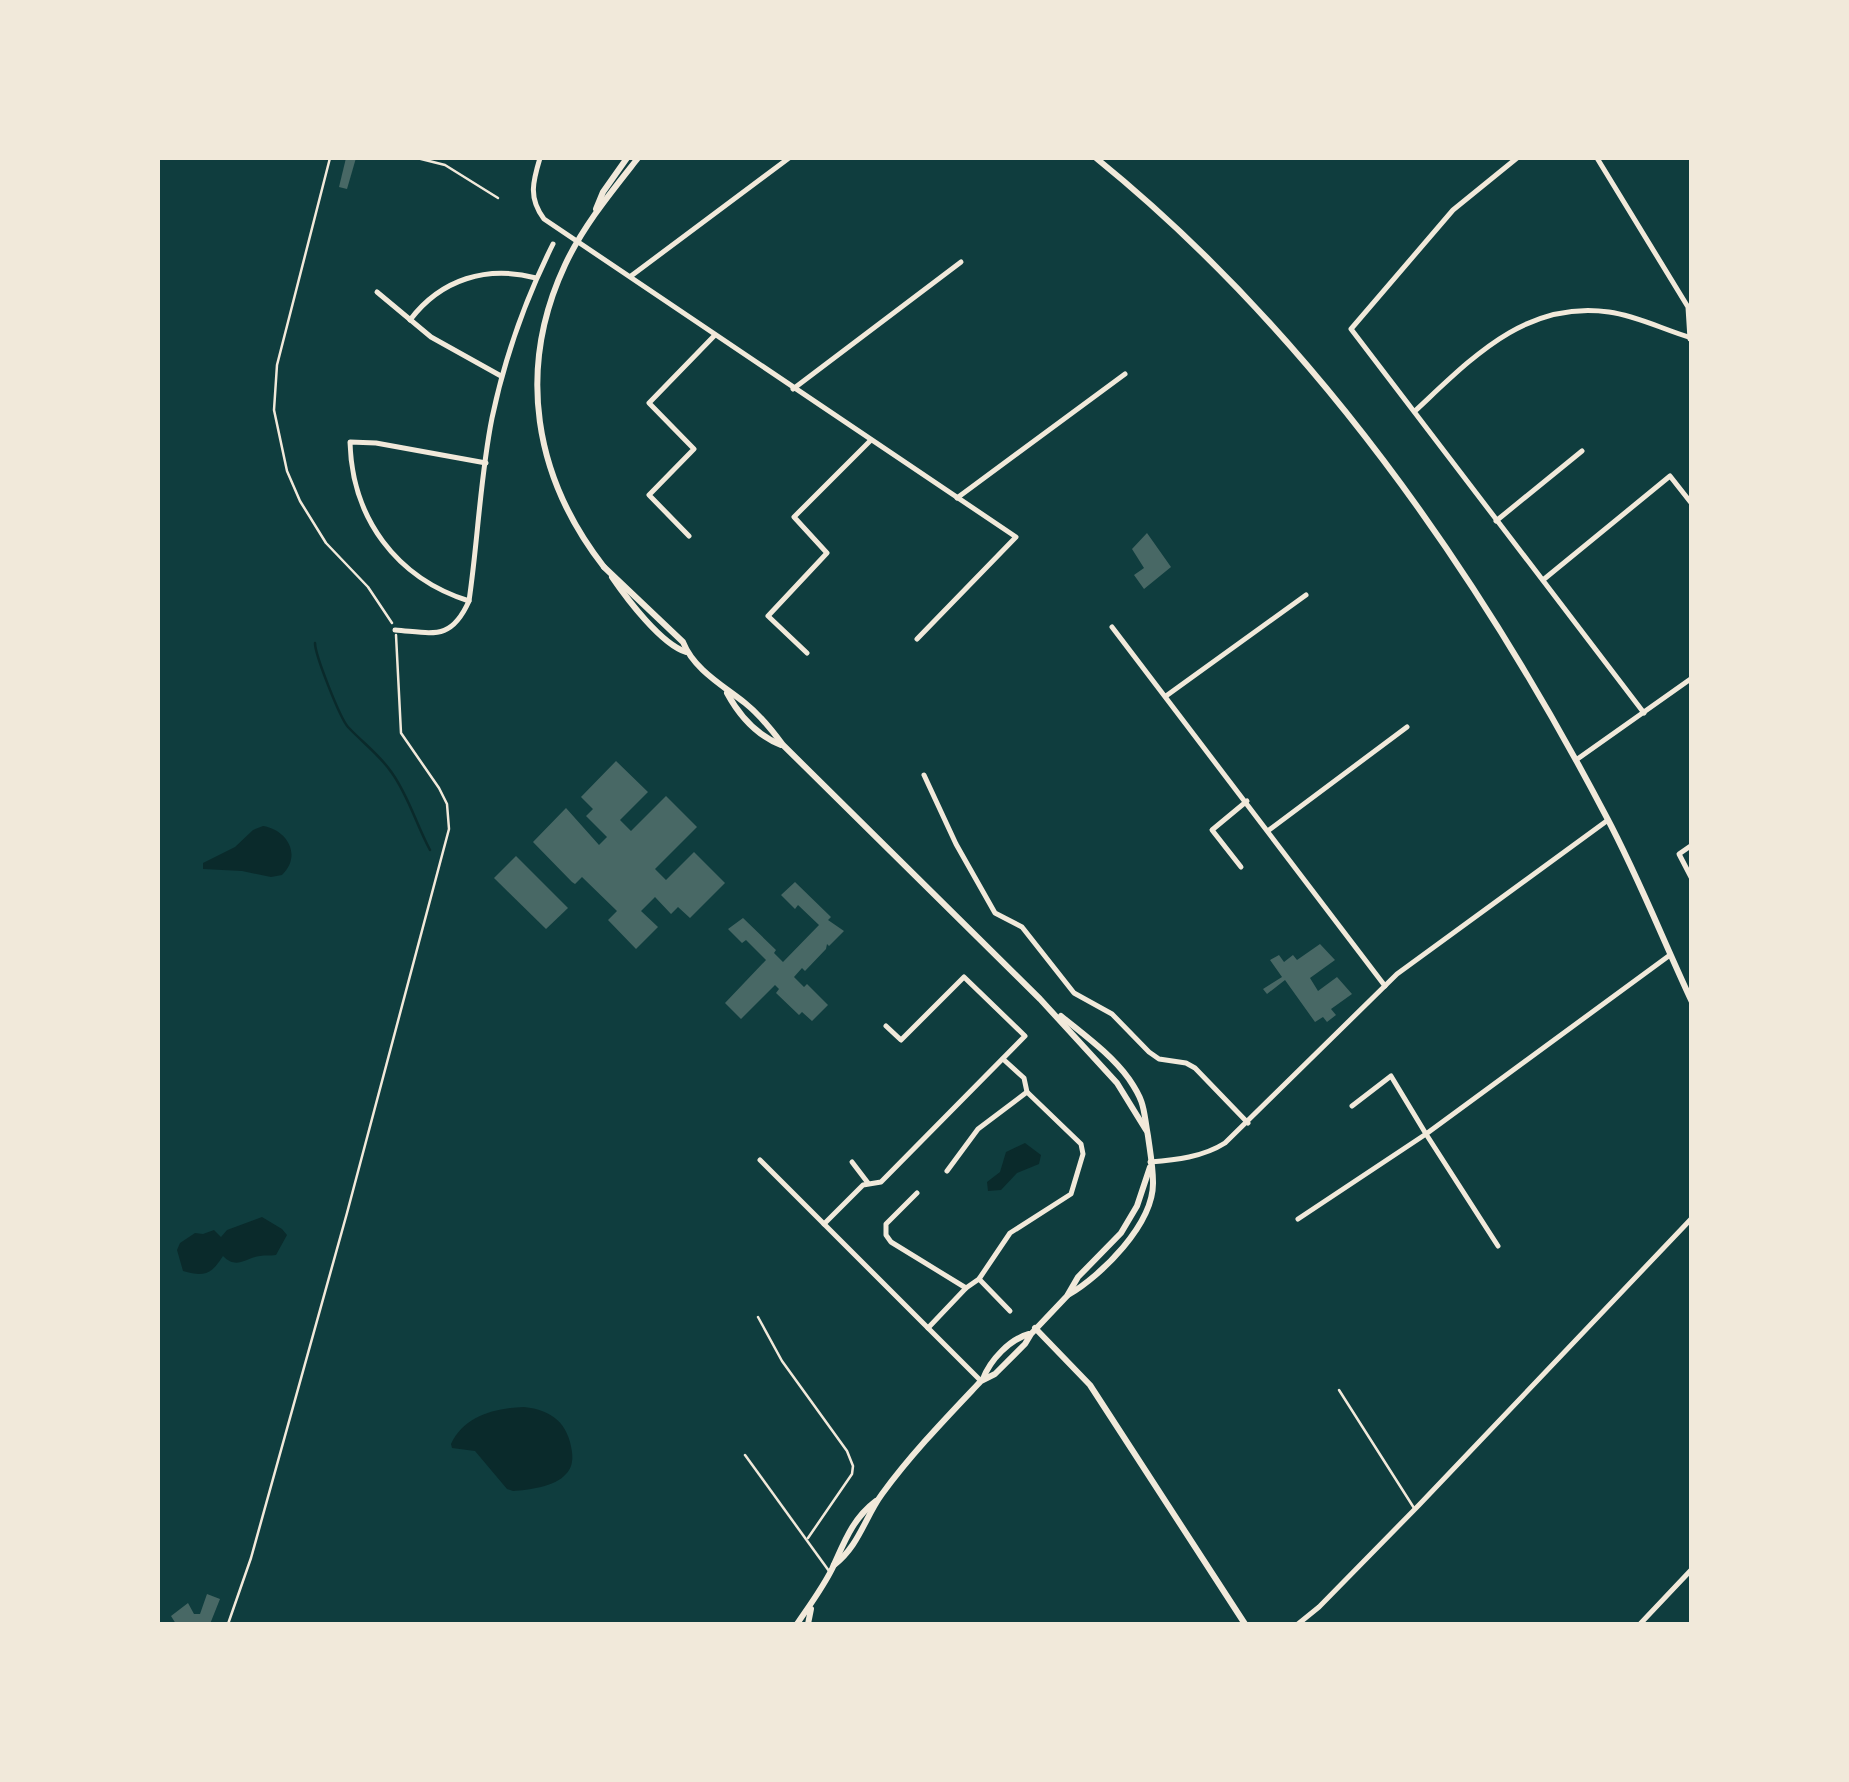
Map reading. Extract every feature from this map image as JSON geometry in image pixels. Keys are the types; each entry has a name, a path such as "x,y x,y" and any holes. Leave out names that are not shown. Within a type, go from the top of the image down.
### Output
{"street":[{"path":"540,158 532,192 544,219 1016,537 917,639"},
{"path":"594,214 603,192 627,158"},
{"path":"638,158 578,240 546,315 538,364 538,408 548,462 578,531 604,566 684,642 687,652 726,692 736,710 764,738 782,745"},
{"path":"631,276 789,158"},
{"path":"1096,158 1157,209 1251,304 1419,507 1494,618 1576,760 1692,1002"},
{"path":"1517,158 1453,210 1352,329 1644,713"},
{"path":"1415,411 1497,338 1540,317 1562,312 1608,312 1691,339 1688,308 1597,158"},
{"path":"395,630 426,634 446,631 457,624 469,601 486,462 502,376 515,330 553,244"},
{"path":"792,388 961,262"},
{"path":"409,321 433,295 464,278 498,272 536,278"},
{"path":"377,292 409,321 454,352 502,376"},
{"path":"689,536 649,495 694,449 648,403 715,335"},
{"path":"957,498 1125,374"},
{"path":"807,653 768,616 828,553 794,517 871,440"},
{"path":"469,601 424,581 398,561 377,536 356,491 350,442 486,462"},
{"path":"1496,521 1582,451"},
{"path":"1543,580 1670,476 1692,504"},
{"path":"1166,696 1306,595"},
{"path":"1112,627 1385,986"},
{"path":"1576,760 1692,678"},
{"path":"726,692 744,701 782,745 1040,998 1117,1082 1146,1130 1150,1165 1130,1219 1110,1246 1078,1277 1067,1296 1005,1364 982,1380 910,1459 878,1501 861,1513 811,1607 797,1624"},
{"path":"1268,830 1407,727"},
{"path":"924,775 956,844 995,913 1022,926 1074,993 1112,1014 1158,1059 1195,1068 1248,1122"},
{"path":"1241,867 1212,830 1247,801"},
{"path":"1150,1165 1215,1150 1426,951 1608,820"},
{"path":"1692,845 1680,854 1692,879"},
{"path":"1298,1219 1426,1134 1670,956"},
{"path":"824,1224 868,1183 880,1182 1025,1036 964,977 901,1040 886,1026"},
{"path":"928,1328 966,1288 980,1279 1010,1233 1071,1194 1083,1154 1081,1144 1027,1092 1024,1078 1002,1059"},
{"path":"1352,1106 1390,1076 1498,1246"},
{"path":"947,1171 978,1129 1027,1092"},
{"path":"760,1160 982,1380"},
{"path":"852,1162 868,1183"},
{"path":"917,1193 886,1224 886,1234 891,1242 966,1288"},
{"path":"1298,1624 1319,1608 1692,1218"},
{"path":"980,1279 1010,1310"},
{"path":"1033,1331 1090,1385 1245,1624"},
{"path":"1640,1624 1692,1569"},
{"path":"808,1624 811,1607"}],"lane":[{"path":"758,1317 782,1361 847,1451 853,1466 852,1474 808,1538"},
{"path":"1339,1390 1414,1510"},
{"path":"745,1455 832,1568"}],"path":[{"path":"228,1624 264,1510 449,828 447,804 421,758 401,733 395,630 382,605 326,542 300,501 287,471 274,410 277,365 330,158"},
{"path":"418,158 446,165 498,198"}],"water":[{"path":"263,826 279,833 289,845 291,860 282,875 203,869 203,863 235,847"},
{"path":"1025,1143 1041,1155 1039,1164 1017,1173 1001,1190 988,1191 987,1182 1000,1172 1006,1152"},
{"path":"262,1217 287,1235 276,1255 237,1263 223,1256 208,1272 183,1271 177,1250 180,1243 195,1233 214,1230 221,1237 227,1230"},
{"path":"524,1407 543,1411 557,1420 567,1433 572,1461 568,1472 555,1482 513,1491 475,1451 452,1448 451,1444 464,1427 481,1415"}],"building":[{"path":"346,158 356,158 347,189 339,187"},
{"path":"1147,533 1171,567 1144,589 1134,575 1144,568 1132,549"},
{"path":"616,761 648,792 620,820 631,831 666,796 697,827 655,869 666,880 694,852 725,883 690,918 678,907 671,914 655,897 641,911 658,927 636,949 608,920 617,911 582,877 575,884 572,882 533,842 566,808 599,845 607,837 586,816 593,809 581,797"},
{"path":"516,856 568,908 546,929 494,878"},
{"path":"795,882 831,917 828,920 844,931 827,944 805,971 802,968 794,977 828,1005 812,1021 802,1012 799,1015 776,993 779,989 775,985 741,1019 725,1003 766,960 728,929 743,918 783,962 819,925 781,895"},
{"path":"1320,944 1335,960 1310,978 1318,991 1337,977 1352,994 1331,1009 1336,1015 1327,1022 1323,1017 1315,1022 1285,980 1267,994 1263,989 1282,977 1270,960 1279,955 1284,962 1293,955 1297,960"},
{"path":"207,1594 220,1599 210,1624 176,1624 171,1616 188,1603 194,1614 200,1614"}],"waterway":[{"path":"315,643 344,721 392,773 430,850"}]}
